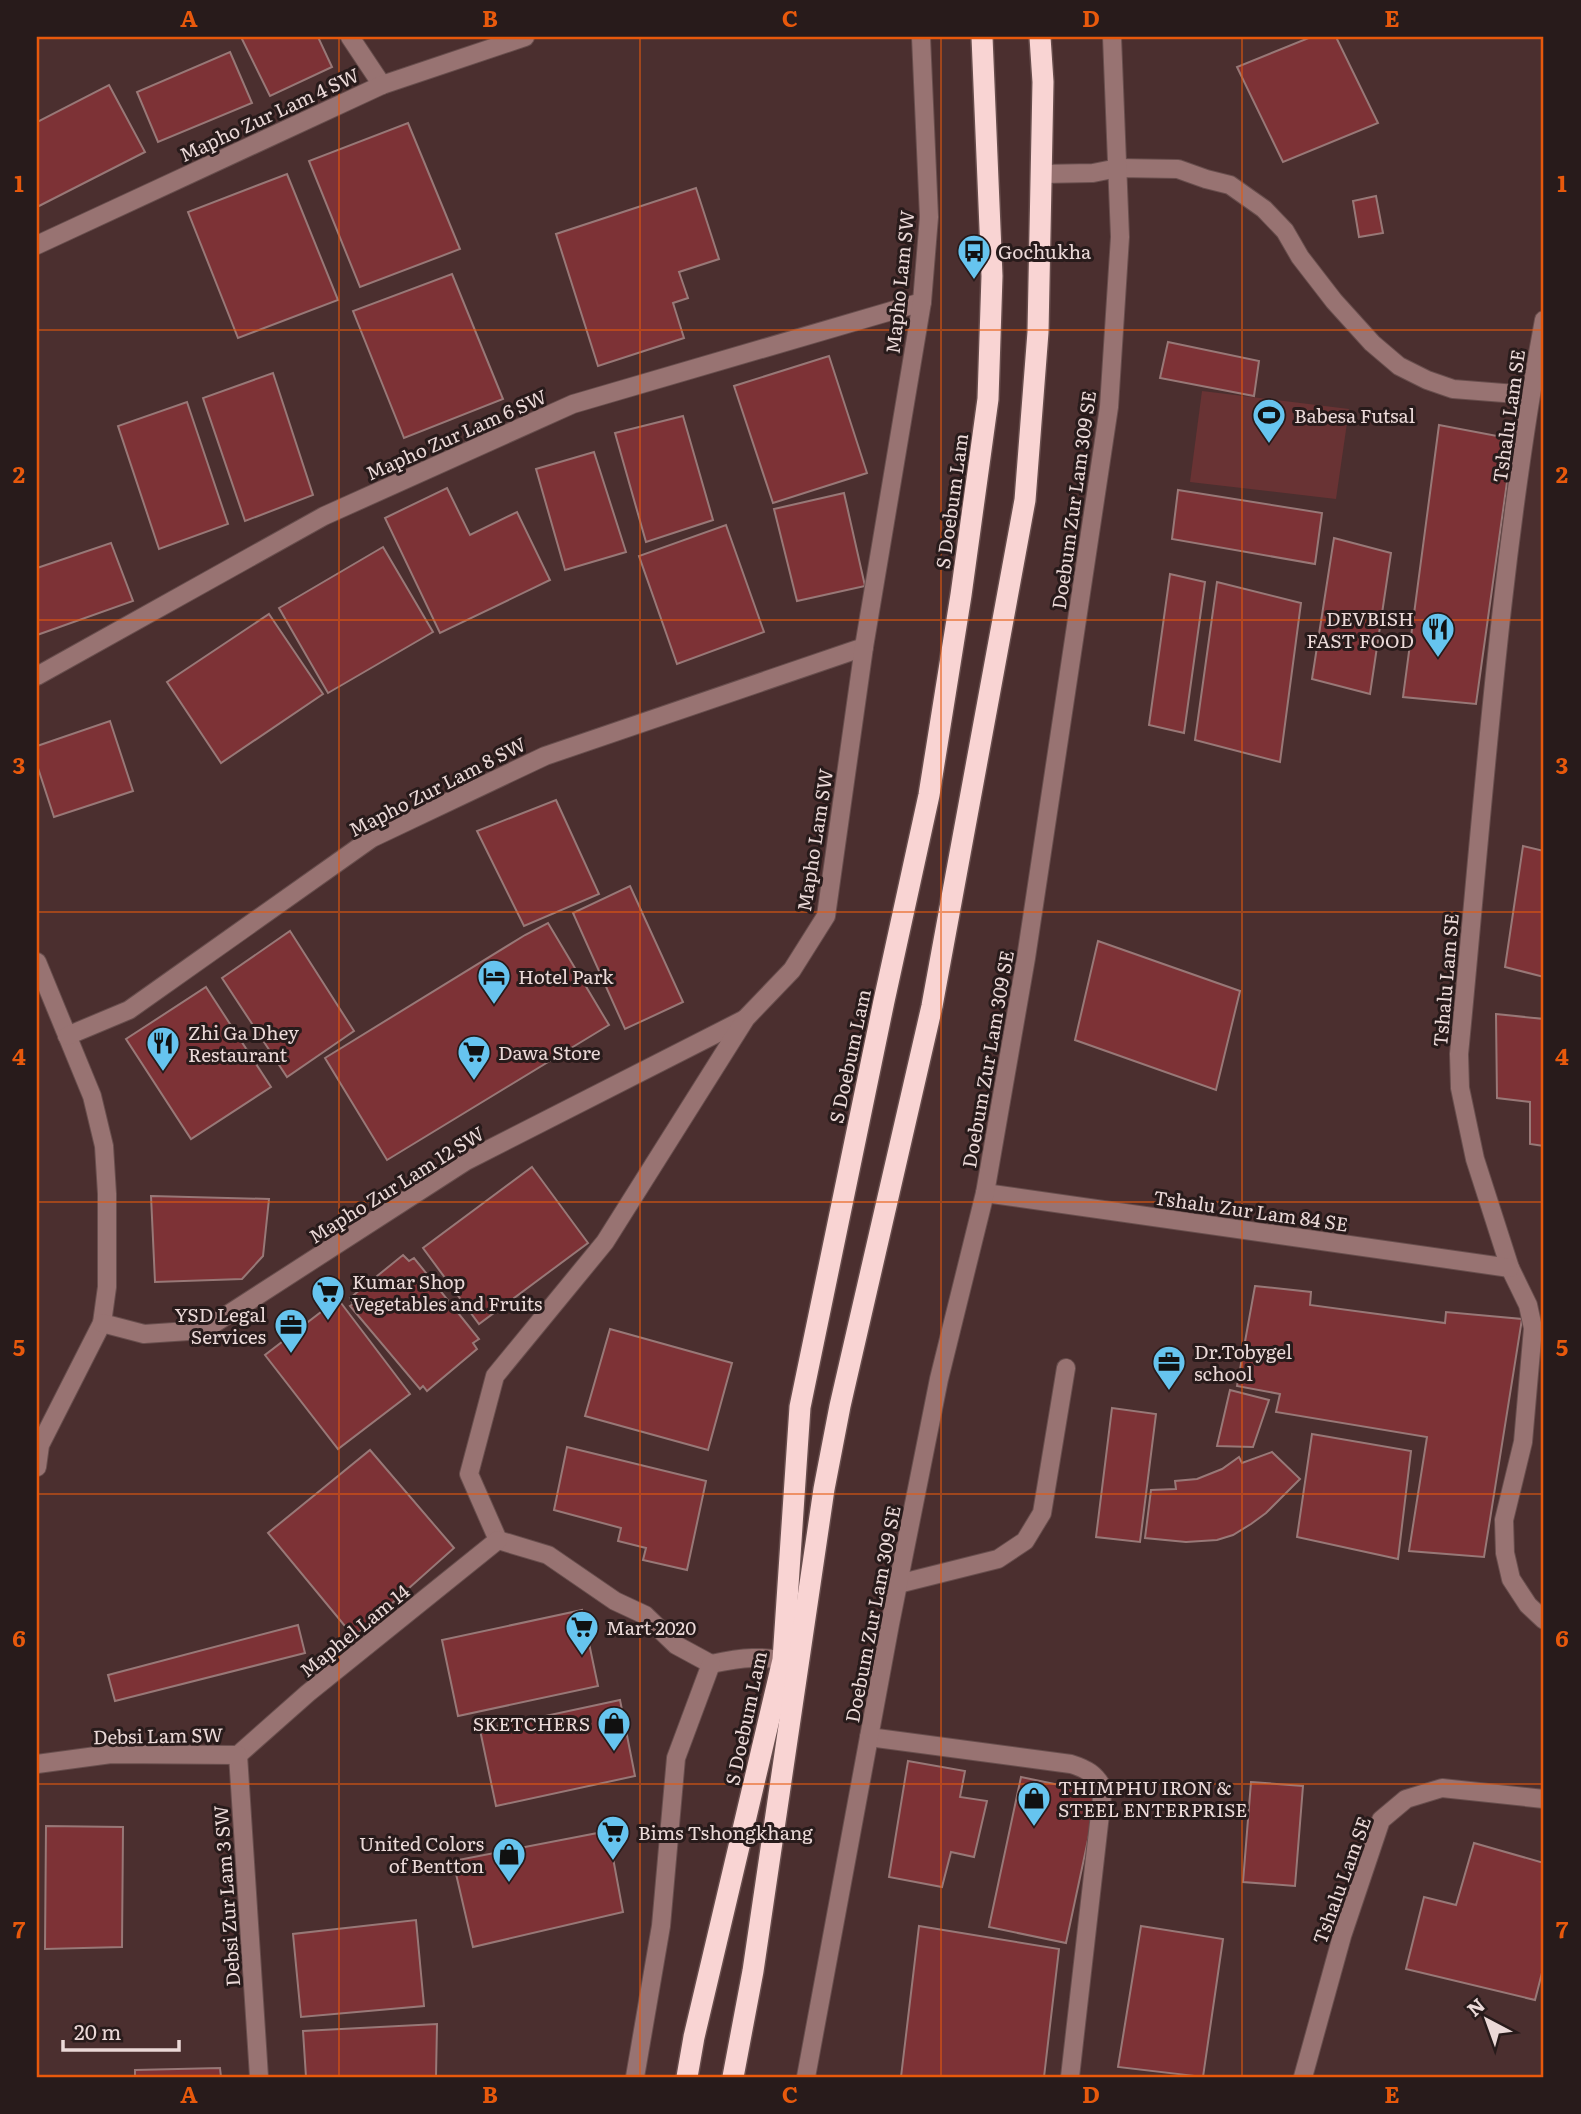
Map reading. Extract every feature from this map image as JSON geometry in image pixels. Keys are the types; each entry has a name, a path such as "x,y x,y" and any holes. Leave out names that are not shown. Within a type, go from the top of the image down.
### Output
{"highway":[{"name":"S Doebum Lam","path":"687,2077 694,2037 791,1663 800,1407 929,795 961,595 988,399 992,275 982,37"},
{"name":"S Doebum Lam","path":"733,2077 753,1971 791,1663 840,1406 932,1006 1025,500 1038,331 1043,82 1040,37"}],"street":[{"path":"350,37 382,85"},
{"name":"Mapho Zur Lam 4 SW","path":"37,245 382,85 525,37"},
{"name":"Mapho Lam SW","path":"498,1540 468,1475 495,1376 605,1242 746,1018 792,970 827,916 864,647 922,302 929,218 921,37"},
{"name":"Doebum Zur Lam 309 SE","path":"806,2077 939,1379 985,1193 1026,958 1109,407 1120,237 1112,37"},
{"path":"1041,174 1093,173 1118,168 1178,169 1230,185 1271,216 1334,301 1372,343 1399,366 1452,389 1530,395"},
{"name":"Mapho Zur Lam 6 SW","path":"37,676 324,516 573,404 922,302"},
{"name":"Tshalu Lam SE","path":"1544,320 1530,395 1497,661 1459,1054 1460,1088 1475,1159 1510,1268 1528,1305 1533,1328 1523,1442 1504,1520 1505,1553 1511,1579 1528,1605 1544,1620"},
{"name":"Mapho Zur Lam 8 SW","path":"67,1036 129,1010 372,838 545,755 864,647"},
{"path":"37,962 92,1096 104,1146 107,1194 107,1287 102,1322 40,1445 37,1467"},
{"name":"Mapho Zur Lam 12 SW","path":"102,1322 145,1334 204,1330 466,1161 746,1018"},
{"name":"Tshalu Zur Lam 84 SE","path":"985,1193 1510,1268"},
{"path":"898,1584 998,1559 1025,1541 1042,1513 1066,1368"},
{"path":"498,1540 548,1555 615,1601 645,1615 676,1645 711,1664 747,1657 791,1663"},
{"name":"Maphel Lam 14","path":"237,1755 308,1693 498,1540"},
{"path":"635,2077 661,1926 676,1758 711,1664"},
{"path":"869,1737 1071,1764 1096,1775 1103,1788 1071,2072"},
{"name":"Debsi Lam SW","path":"37,1764 111,1754 237,1755"},
{"name":"Debsi Zur Lam 3 SW","path":"237,1755 259,2077"},
{"name":"Tshalu Lam SE","path":"1303,2077 1342,1936 1381,1820 1406,1799 1442,1788 1544,1799"}],"shaded area":[{"name":"Babesa Futsal","path":"1202,391 1349,409 1336,499 1190,482"}],"building":[{"path":"241,37 318,37 332,67 270,96"},
{"path":"1311,37 1336,37 1378,123 1283,162 1237,67"},
{"path":"230,52 252,103 158,142 137,92"},
{"path":"109,85 145,152 37,207 37,122"},
{"path":"408,123 460,249 360,287 309,161"},
{"path":"287,174 338,300 238,338 188,212"},
{"path":"696,188 719,259 679,272 688,298 673,303 684,338 598,366 556,234"},
{"path":"1376,196 1383,233 1359,237 1353,201"},
{"path":"452,274 503,399 404,438 353,311"},
{"path":"1168,342 1259,361 1254,396 1160,378"},
{"path":"829,356 867,473 773,503 734,386"},
{"path":"273,373 313,495 245,521 203,398"},
{"path":"187,402 228,524 159,549 118,426"},
{"path":"683,416 713,520 646,542 615,433"},
{"path":"1439,425 1513,439 1476,704 1403,697"},
{"path":"594,452 626,552 565,570 536,469"},
{"path":"447,488 470,535 517,512 550,580 440,633 385,518"},
{"path":"1178,490 1322,513 1315,564 1172,539"},
{"path":"844,493 865,586 797,601 774,509"},
{"path":"726,525 764,632 677,664 639,556"},
{"path":"1334,538 1391,553 1370,694 1312,679"},
{"path":"111,543 133,601 37,635 37,568"},
{"path":"383,547 433,632 328,693 279,608"},
{"path":"1170,574 1205,582 1184,733 1149,725"},
{"path":"1217,582 1301,603 1280,762 1195,740"},
{"path":"269,614 323,694 221,763 167,682"},
{"path":"110,721 133,791 54,817 37,765 37,746"},
{"path":"556,800 599,894 524,926 477,831"},
{"path":"1523,846 1544,851 1544,977 1505,967"},
{"path":"630,886 683,1002 625,1029 573,913"},
{"path":"548,923 609,1025 387,1160 325,1058"},
{"path":"290,931 354,1031 287,1077 222,978"},
{"path":"1098,941 1240,991 1216,1090 1075,1040"},
{"path":"206,987 271,1087 191,1139 126,1039"},
{"path":"1496,1014 1544,1019 1544,1146 1530,1144 1530,1102 1497,1098"},
{"path":"532,1167 588,1243 479,1324 423,1248"},
{"path":"151,1196 269,1199 263,1256 242,1279 155,1282"},
{"path":"403,1255 409,1261 414,1258 479,1339 473,1343 477,1349 427,1391 423,1386 420,1389 350,1306 353,1304 350,1298"},
{"path":"1255,1286 1311,1292 1310,1305 1445,1323 1446,1312 1522,1319 1484,1557 1409,1551 1427,1437 1276,1412 1280,1394 1237,1386"},
{"path":"338,1299 410,1394 338,1449 265,1355"},
{"path":"610,1329 732,1363 708,1450 585,1416"},
{"path":"1230,1390 1269,1400 1253,1447 1217,1446"},
{"path":"1112,1408 1156,1414 1140,1542 1096,1537"},
{"path":"1312,1434 1411,1451 1398,1559 1297,1537"},
{"path":"567,1447 706,1481 687,1570 643,1560 646,1548 618,1541 621,1528 554,1510"},
{"path":"370,1450 454,1548 354,1637 268,1533"},
{"path":"1272,1452 1300,1479 1251,1524 1233,1535 1217,1540 1186,1542 1145,1538 1151,1490 1176,1489 1175,1481 1197,1479 1222,1469 1239,1457 1242,1463"},
{"path":"582,1610 598,1686 458,1716 442,1640"},
{"path":"298,1625 305,1653 115,1701 108,1675"},
{"path":"620,1700 635,1776 496,1806 480,1730"},
{"path":"908,1761 965,1771 960,1797 987,1801 974,1857 951,1852 942,1887 889,1877"},
{"path":"1021,1777 1098,1793 1066,1943 989,1927"},
{"path":"1251,1782 1303,1786 1295,1886 1243,1882"},
{"path":"46,1826 123,1827 122,1947 45,1949"},
{"path":"608,1831 623,1912 473,1947 453,1861"},
{"path":"1474,1843 1544,1863 1544,1965 1535,2000 1406,1969 1424,1897 1456,1905"},
{"path":"416,1920 424,2006 301,2017 293,1934"},
{"path":"919,1926 1059,1949 1044,2077 901,2077"},
{"path":"1141,1926 1223,1939 1203,2077 1118,2067"},
{"path":"437,2024 436,2077 306,2077 303,2031"},
{"path":"220,2068 221,2077 135,2077 135,2070"}],"place":[{"name":"Gochukha","path":"974,281"},
{"name":"Babesa Futsal","path":"1269,445"},
{"name":"DEVBISH FAST FOOD","path":"1438,659"},
{"name":"Hotel Park","path":"494,1006"},
{"name":"Zhi Ga Dhey Restaurant","path":"163,1073"},
{"name":"Dawa Store","path":"474,1082"},
{"name":"Kumar Shop Vegetables and Fruits","path":"328,1322"},
{"name":"YSD Legal Services","path":"291,1355"},
{"name":"Dr.Tobygel school","path":"1169,1392"},
{"name":"Mart 2020","path":"582,1657"},
{"name":"SKETCHERS","path":"614,1753"},
{"name":"THIMPHU IRON & STEEL ENTERPRISE","path":"1034,1828"},
{"name":"Bims Tshongkhang","path":"613,1862"},
{"name":"United Colors of Bentton","path":"509,1884"}]}
